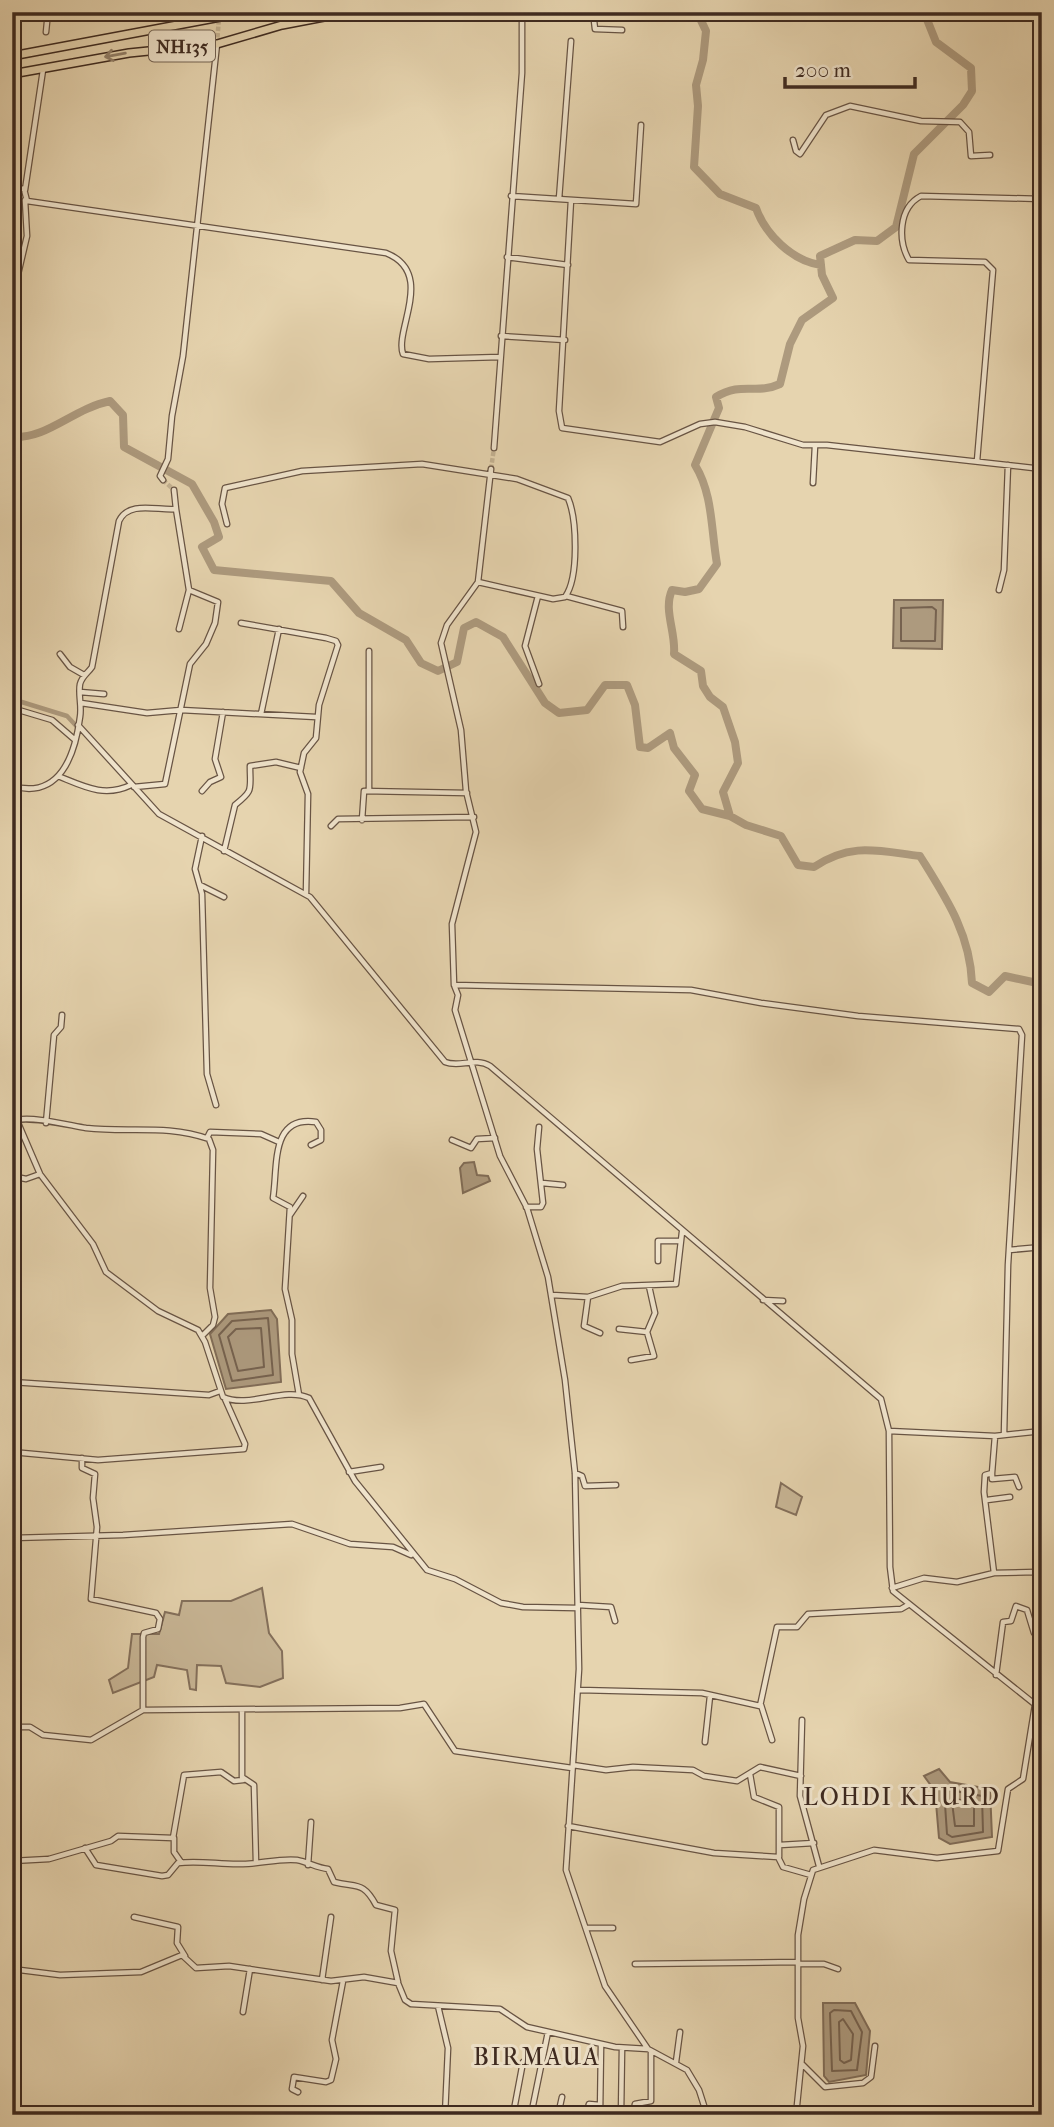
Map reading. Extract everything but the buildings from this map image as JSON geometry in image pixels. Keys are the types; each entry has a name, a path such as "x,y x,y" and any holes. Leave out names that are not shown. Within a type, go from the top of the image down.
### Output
{"highway":[{"name":"NH135","path":"12,56 219,15 247,12"},
{"name":"NH135","path":"12,74 130,52 217,44 282,25 351,12"}],"street":[{"path":"46,32 48,12"},
{"path":"494,448 522,73 522,12"},
{"path":"593,12 596,29 622,30"},
{"path":"559,199 571,41"},
{"path":"162,477 167,463 198,225 217,44"},
{"path":"12,300 27,236 25,190 43,70"},
{"path":"793,141 800,154 826,115 850,106 921,121 960,122 969,132 971,156 990,155"},
{"path":"511,196 637,204 641,125"},
{"path":"977,461 993,270 985,262 909,261 903,240 903,220 911,203 921,196 1040,199 1042,162"},
{"path":"12,187 25,190"},
{"path":"26,200 390,254 398,261 411,285 401,349 403,354 429,359 500,357"},
{"path":"571,200 559,411 562,428 660,442 715,422 815,446 1042,469"},
{"path":"507,257 568,265"},
{"path":"502,336 565,340"},
{"path":"813,484 815,446"},
{"path":"227,524 222,504 225,488 302,471 412,463 490,473 532,483 568,498 575,549 571,584 566,596"},
{"path":"999,590 1004,570 1008,465"},
{"path":"490,473 478,582 447,625 441,639 441,654 461,730 467,793 474,817 476,840 452,924 454,985 458,995 456,1015 503,1166 526,1207 552,1295 575,1473 579,1690 566,1870 605,1986 649,2050 651,2101 635,2104 633,2115"},
{"path":"174,490 184,574 189,590 179,629"},
{"path":"12,786 38,789 69,764 81,703 80,692 84,675 92,667 109,560 121,516 137,509 176,509"},
{"path":"478,582 553,599 566,596 622,611 623,627"},
{"path":"57,776 90,791 166,784 178,710 191,660 206,644 215,624 218,603 189,590"},
{"path":"538,596 526,646 539,684"},
{"path":"241,623 337,642 335,660 316,718 316,738 306,749 301,768 308,794 306,894"},
{"path":"261,715 279,629"},
{"path":"369,651 369,790"},
{"path":"60,654 70,667 84,675"},
{"path":"80,692 104,694"},
{"path":"81,703 147,713 178,710 316,718"},
{"path":"12,708 52,720 74,738"},
{"path":"202,791 210,782 221,777 215,759 223,712"},
{"path":"77,727 159,814 306,894 444,1062 452,1065 490,1066 681,1236 762,1299 882,1400 889,1431 892,1588 907,1606 1034,1707 1042,1710"},
{"path":"224,851 235,805 250,795 250,766 276,762 301,768"},
{"path":"362,820 362,792 369,790 467,793"},
{"path":"331,826 338,819 474,817"},
{"path":"201,839 195,869 203,904 208,1074 216,1105"},
{"path":"199,884 224,897"},
{"path":"454,985 691,990 751,1002 858,1016 1019,1029 1022,1035 1009,1250 1004,1435"},
{"path":"46,1123 54,1035 61,1027 62,1015"},
{"path":"12,1109 39,1174 93,1244 110,1276 158,1311 198,1330 203,1336 215,1367 220,1391 245,1444 244,1449 82,1458 12,1452"},
{"path":"17,1120 117,1130 154,1128 207,1138"},
{"path":"299,1395 292,1354 292,1320 285,1289 290,1204 274,1202 273,1198 279,1142 288,1126 313,1121 318,1124 321,1135 319,1143 311,1145"},
{"path":"526,1207 542,1206 537,1149 539,1127"},
{"path":"207,1138 210,1132 257,1133 279,1142"},
{"path":"203,1336 213,1325 215,1317 210,1288 213,1150 207,1138"},
{"path":"452,1140 471,1148 477,1139 495,1138"},
{"path":"12,1176 26,1179 39,1174"},
{"path":"542,1183 563,1185"},
{"path":"290,1215 303,1196"},
{"path":"657,1261 658,1241 681,1236"},
{"path":"552,1295 588,1297 622,1286 677,1283 681,1236"},
{"path":"1009,1250 1042,1247"},
{"path":"631,1360 654,1356 647,1332 655,1313 649,1286"},
{"path":"588,1297 584,1326 600,1333"},
{"path":"762,1299 783,1301"},
{"path":"619,1329 647,1332"},
{"path":"12,1382 209,1395 220,1391"},
{"path":"225,1398 307,1396 349,1472 413,1556 431,1572 455,1579 501,1603 523,1607 611,1607 615,1620"},
{"path":"889,1431 995,1436 1042,1431"},
{"path":"995,1436 992,1479 1013,1476 1019,1487"},
{"path":"82,1458 82,1468 95,1474 97,1536 92,1600 156,1613 160,1619 158,1629 144,1633 143,1637 143,1710"},
{"path":"349,1472 381,1467"},
{"path":"575,1473 582,1476 585,1486 616,1485"},
{"path":"992,1473 985,1475 994,1573"},
{"path":"986,1500 1010,1497"},
{"path":"12,1538 298,1525 350,1544 393,1547 413,1556"},
{"path":"892,1588 924,1578 957,1582 994,1573 1036,1572 1042,1578"},
{"path":"772,1740 761,1705 777,1627 797,1627 804,1615 810,1613 907,1606"},
{"path":"996,1675 1003,1622 1011,1620 1016,1606 1027,1610 1034,1633 1042,1634"},
{"path":"579,1690 710,1696 761,1705"},
{"path":"705,1742 710,1696"},
{"path":"12,1727 33,1728 43,1735 94,1739 143,1710 242,1711 424,1704 455,1751 606,1770 634,1767 693,1770 704,1776 737,1781 760,1767 801,1776"},
{"path":"796,2115 802,2064 798,1963 800,1919 811,1875 819,1866 874,1850 937,1858 996,1852 1000,1849 1009,1788 1023,1779 1034,1707"},
{"path":"242,1711 243,1780"},
{"path":"802,1720 800,1796 819,1866"},
{"path":"182,1862 174,1852 174,1837 184,1775 221,1772 233,1780 253,1783 255,1787 256,1863"},
{"path":"750,1774 754,1797 778,1806 779,1857 785,1867 811,1875"},
{"path":"308,1865 311,1822"},
{"path":"568,1826 714,1853 779,1857"},
{"path":"12,1861 48,1859 118,1836 174,1837"},
{"path":"780,1845 814,1843"},
{"path":"85,1849 92,1863 109,1870 165,1876 182,1862 256,1863 292,1860 329,1869 334,1882 356,1883 372,1894 376,1905 394,1908 391,1951 398,1983 408,2002 493,2008 508,2012 527,2027 601,2045 649,2050 687,2070 699,2090 708,2115"},
{"path":"134,1917 178,1927 177,1943 196,1968 250,1969 322,1980 364,1977 398,1983"},
{"path":"322,1980 331,1917"},
{"path":"586,1928 613,1928"},
{"path":"12,1969 60,1975 137,1972 185,1956"},
{"path":"635,1964 798,1963 822,1964 838,1969"},
{"path":"243,2012 250,1969"},
{"path":"299,2092 292,2089 294,2077 326,2082 331,2080 335,2060 331,2050 332,2040 343,1980"},
{"path":"438,2006 448,2048 445,2115"},
{"path":"531,2115 548,2032"},
{"path":"676,2063 680,2032"},
{"path":"600,2115 601,2045"},
{"path":"802,2064 825,2087 863,2083 872,2077 875,2046"},
{"path":"621,2115 622,2048"},
{"path":"513,2115 523,2060 542,2061"},
{"path":"558,2115 562,2097"},
{"path":"586,2115 589,2104 600,2105"}],"shaded area":[{"path":"781,1483 802,1497 796,1515 776,1507"},
{"path":"262,1588 269,1633 282,1651 283,1678 260,1687 226,1683 221,1666 197,1665 196,1690 190,1689 187,1670 157,1665 154,1677 113,1693 109,1680 128,1668 132,1634 159,1634 165,1612 179,1615 182,1601 231,1601"}],"water":[{"path":"894,600 943,600 942,649 893,648"},
{"path":"474,1162 477,1175 488,1176 490,1181 463,1193 460,1168 464,1163"},
{"path":"271,1310 277,1319 281,1382 226,1389 210,1334 228,1314"},
{"path":"939,1769 950,1782 990,1789 992,1837 950,1844 939,1838 935,1791 924,1776"},
{"path":"823,2003 855,2003 870,2031 866,2075 829,2082 824,2076"}],"waterway":[{"path":"697,12 706,31 703,60 696,85 698,106 694,167 720,194 756,208 766,227 790,252 821,265"},
{"path":"730,816 723,792 738,763 735,742 723,707 710,697 703,686 701,671 674,654 669,613 672,590 685,592 699,589 717,564 708,500 695,465 719,408 716,397 734,390 780,384 790,344 802,320 833,298 822,275 820,256 855,240 877,241 896,227 914,154 963,105 972,91 971,68 936,42 924,12"},
{"path":"12,437 49,429 84,410 110,401 123,415 124,447 192,484 214,522 219,537 202,547 214,570 331,581 359,613 406,640 421,663 438,671 457,662 464,628 476,622 503,637 545,703 559,713 587,710 605,685 627,685 635,705 640,747 648,748 670,733 674,748 695,775 689,791 702,809 730,816 746,825 781,836 798,865 814,867 840,854 865,850 920,856 962,932 972,983 989,992 1005,976 1042,984"},
{"path":"12,699 67,716 80,730"}],"tunnel":[{"path":"217,44 219,17"},
{"path":"491,469 494,448"},
{"path":"163,480 174,490"}],"district":[{"name":"LOHDI KHURD","path":"902,1797"},
{"name":"BIRMAUA","path":"537,2057"}]}
